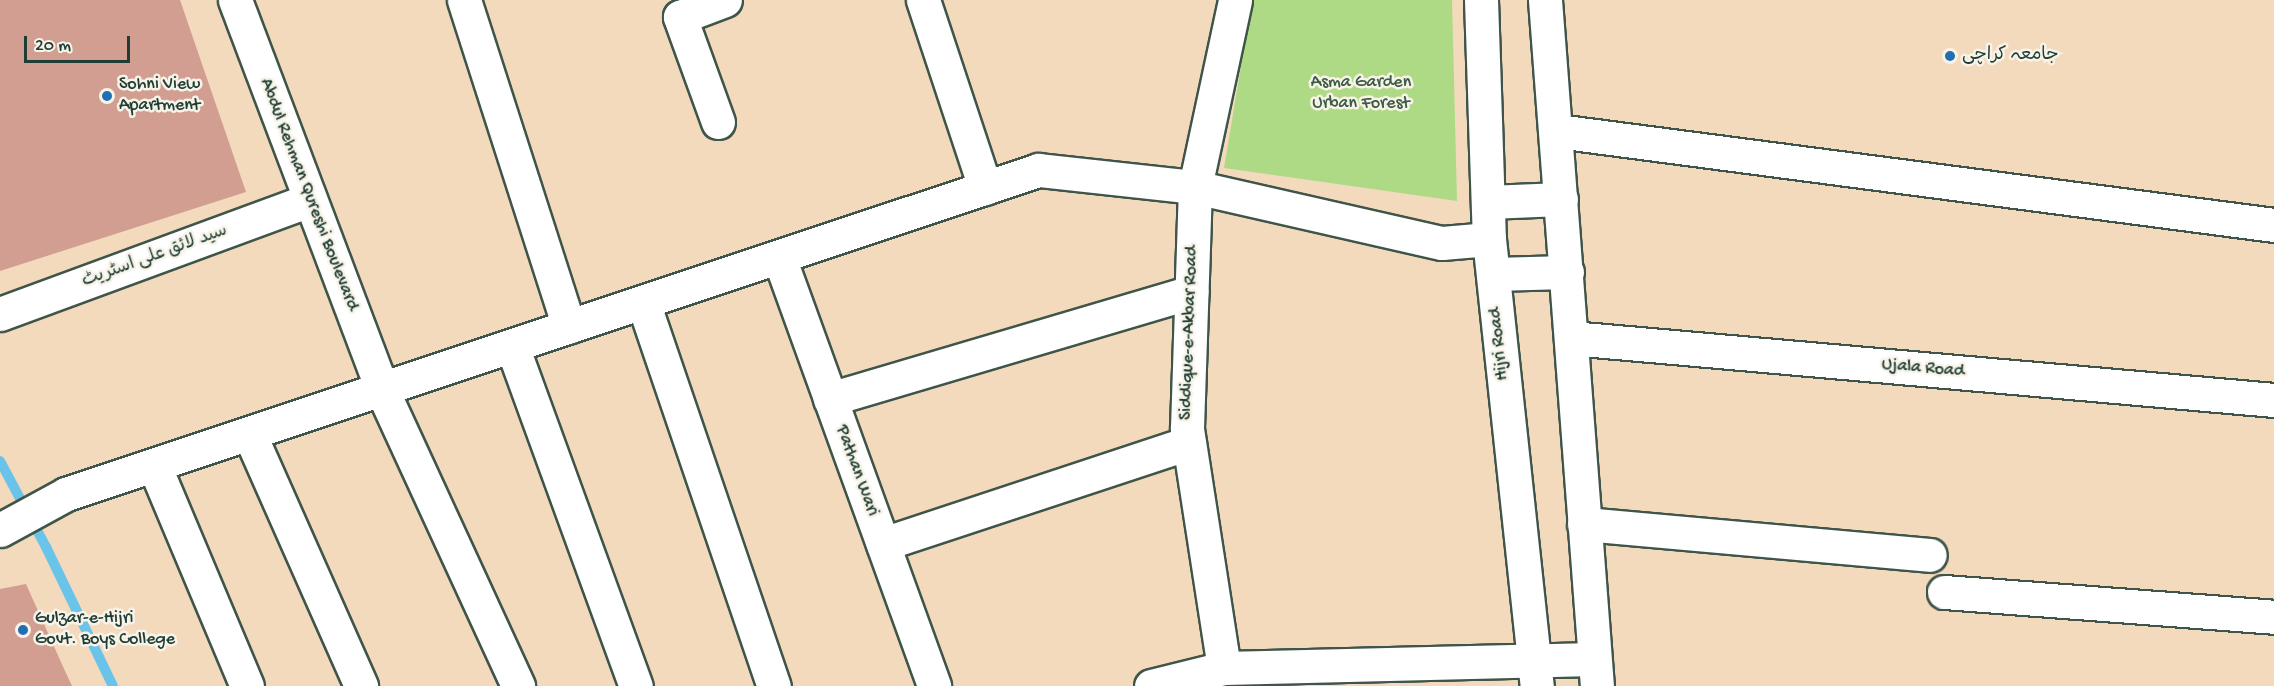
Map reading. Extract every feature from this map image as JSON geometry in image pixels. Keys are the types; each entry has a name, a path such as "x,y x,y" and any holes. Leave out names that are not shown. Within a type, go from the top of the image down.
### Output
{"street":[{"name":"Abdul Rehman Qureshi Boulevard","path":"235,0 381,390 518,686"},
{"path":"464,0 569,327"},
{"path":"718,123 680,17 725,0"},
{"path":"923,0 985,188"},
{"name":"Siddique-e-Akbar Road","path":"1224,668 1187,428 1195,187 1235,0"},
{"name":"Hijri Road","path":"1482,0 1489,238 1535,673"},
{"path":"1151,686 1224,668 1595,672 1557,131 1545,0"},
{"path":"1557,131 2274,225"},
{"path":"0,530 66,494 1038,170 1195,187 1442,243 1489,238"},
{"path":"1488,202 1561,199"},
{"name":"سید لائق علی اسٹریٹ","path":"0,314 310,200"},
{"name":"Pathan Wari","path":"779,257 934,686"},
{"path":"1493,274 1567,272"},
{"path":"830,399 1192,292"},
{"path":"643,302 774,686"},
{"name":"Ujala Road","path":"1571,338 2274,400"},
{"path":"512,346 636,686"},
{"path":"249,433 362,686"},
{"path":"883,544 1189,443"},
{"path":"154,465 247,686"},
{"path":"1584,524 1930,555"},
{"path":"1944,592 2274,617"}],"green space":[{"name":"Asma Garden Urban Forest","path":"1252,0 1452,0 1457,201 1224,168"}],"building":[{"name":"Sohni View Apartment","path":"0,0 180,0 246,192 0,271"},
{"name":"Gulzar-e-Hijri Govt. Boys College","path":"26,584 72,686 0,686 0,589"}],"waterway":[{"path":"0,461 46,547 113,686"}],"place":[{"name":"جامعہ کراچی","path":"1950,56"},
{"name":"Sohni View Apartment","path":"107,96"},
{"name":"Gulzar-e-Hijri Govt. Boys College","path":"23,630"}]}
